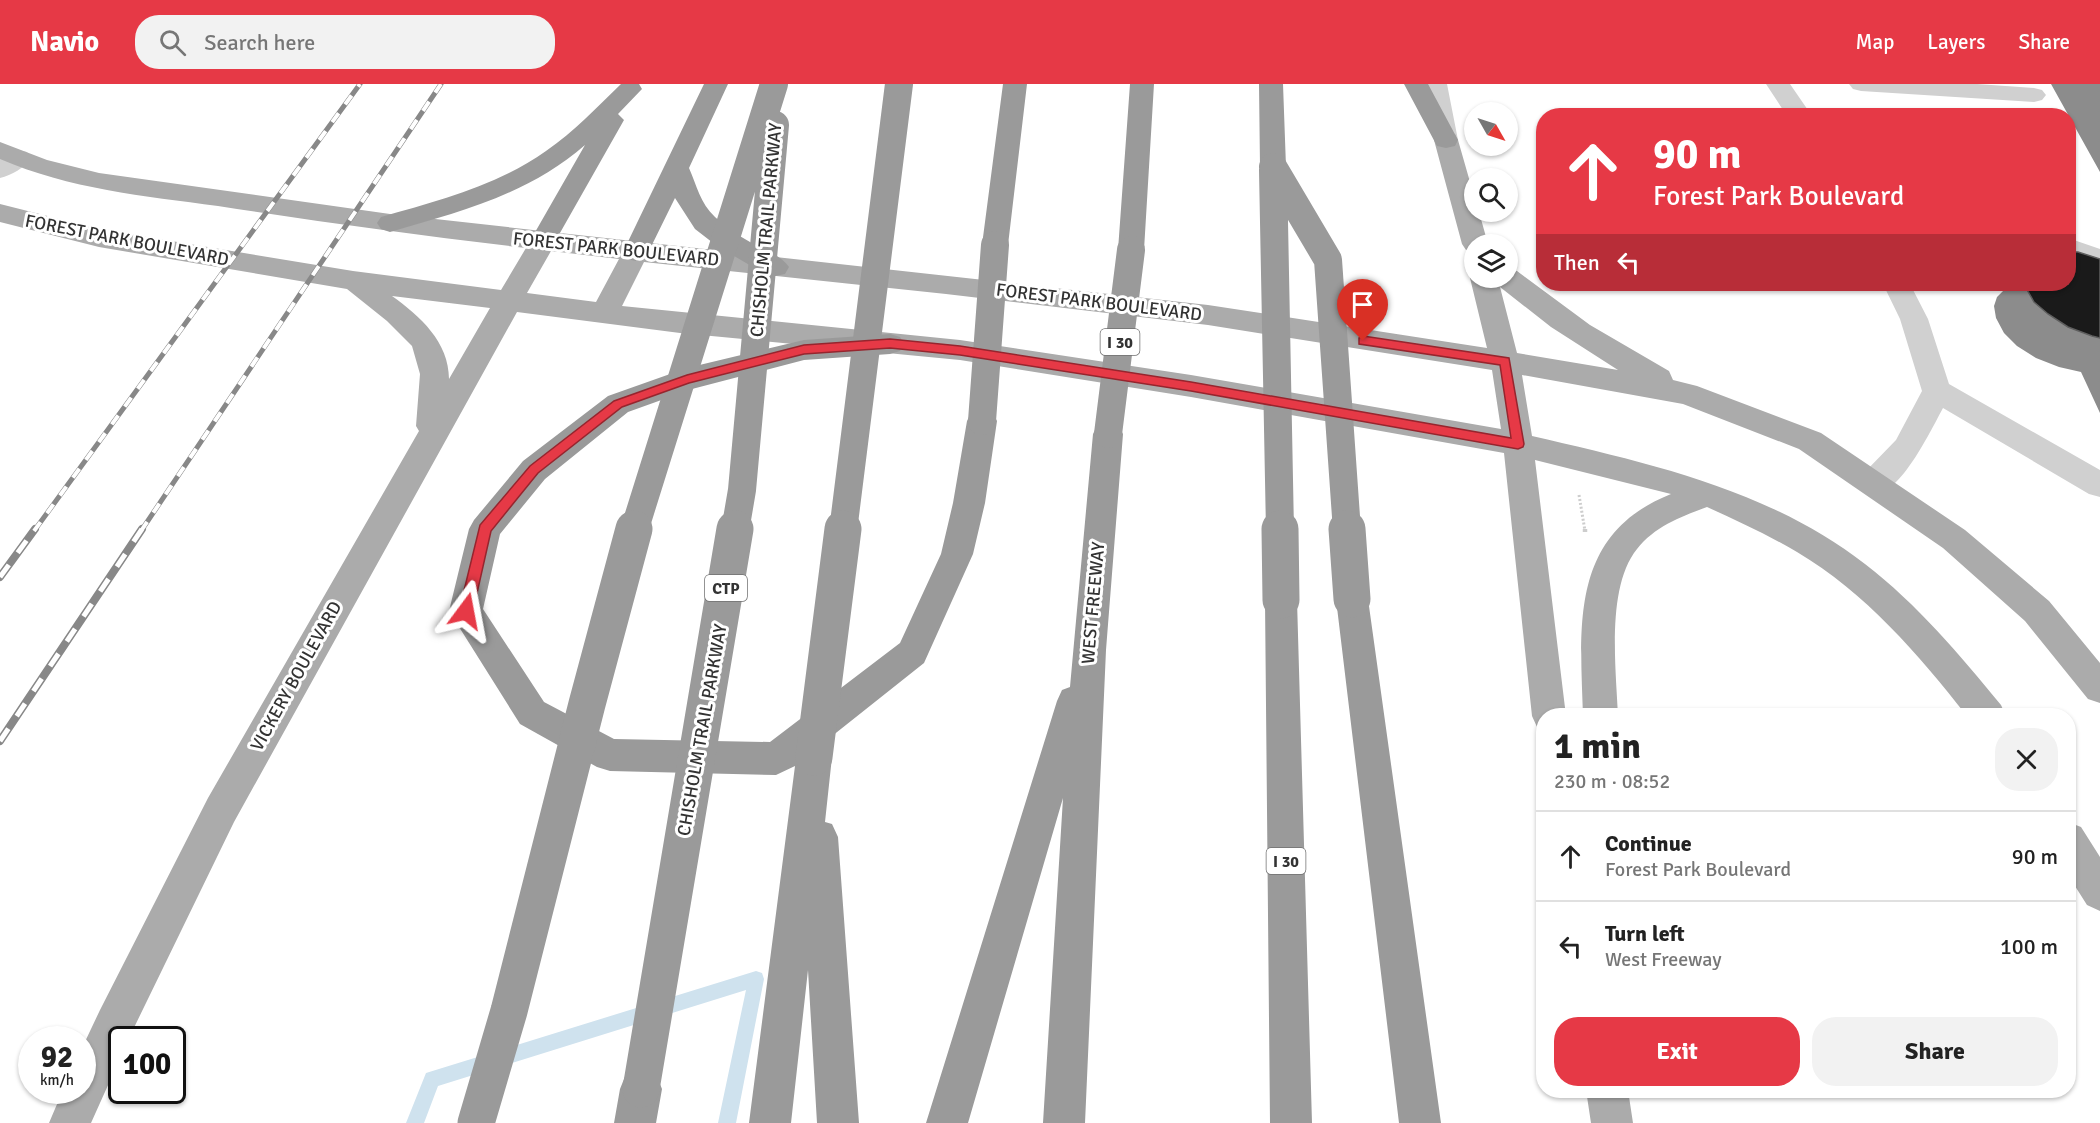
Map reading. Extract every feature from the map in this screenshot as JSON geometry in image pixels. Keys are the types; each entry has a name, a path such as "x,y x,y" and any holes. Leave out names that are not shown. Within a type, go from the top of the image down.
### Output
{"highway":[{"path":"636,252 716,84"},
{"path":"476,1123 509,1011 632,537 774,84"},
{"name":"CHISHOLM TRAIL PARKWAY","path":"635,1123 742,490 779,84"},
{"path":"770,1123 899,84"},
{"path":"890,344 804,350 677,383 618,404 534,470 485,529 466,611 532,713 610,755 776,759 912,653 957,554 969,503 982,421 995,245 1015,84"},
{"name":"WEST FREEWAY","path":"1064,1123 1089,650 1108,434 1131,250 1142,84"},
{"name":"I 30","path":"1271,84 1292,1123"},
{"path":"1416,84 1446,140"},
{"path":"390,223 459,204 528,174 580,136 631,86"},
{"path":"543,241 631,86"},
{"path":"1273,167 1328,260 1352,599 1420,1123"},
{"path":"677,170 690,203 709,225 731,244 775,267"},
{"path":"947,1123 1089,650"},
{"path":"814,757 838,1123"}],"main road":[{"path":"1446,140 1473,234"},
{"name":"FOREST PARK BOULEVARD","path":"6,159 99,181 390,223 1208,315 1580,373 1687,394 1810,441 1954,539 2037,611 2100,688"},
{"name":"FOREST PARK BOULEVARD","path":"0,213 99,238 353,281 507,302 960,350 1179,385 1518,444 1651,476 1709,494 1766,519 1809,543 1853,573 1896,610 1936,651 1982,708"},
{"name":"VICKERY BOULEVARD","path":"70,1123 114,1024 221,810 543,241"},
{"path":"604,313 636,252"},
{"path":"353,281 413,326 427,346 435,368 436,396 428,443"},
{"path":"1518,287 1550,313 1622,359 1687,394"},
{"path":"1487,288 1505,361 1518,444 1548,708"},
{"path":"1600,708 1598,646 1601,608 1611,564 1625,539 1652,518 1670,507 1709,494"},
{"path":"2076,853 2100,892"},
{"path":"1608,1098 1612,1123"},
{"path":"1622,1098 1622,1123"}],"street":[{"path":"1435,84 1446,140"},
{"path":"1779,84 1795,108"},
{"path":"1861,84 2034,98"},
{"path":"2076,250 2100,259"},
{"path":"1900,291 1914,319 1937,391 2100,485"},
{"path":"1874,483 1907,448 1937,391"}],"path":[{"path":"1578,488 1586,536"}],"building":[{"path":"2076,252 2100,259 2100,338 2068,327 2034,302 2028,291 2076,291"}],"waterway":[{"path":"415,1123 432,1079 756,979 727,1123"}],"railway":[{"path":"34,531 360,84"},
{"path":"141,531 441,84"},
{"path":"0,577 35,529"},
{"path":"0,741 142,529"}],"route":[{"path":"466,611 485,529 534,470 618,404 687,380 804,350 890,344 960,350 1191,387 1518,444 1505,361 1363,341"}]}
